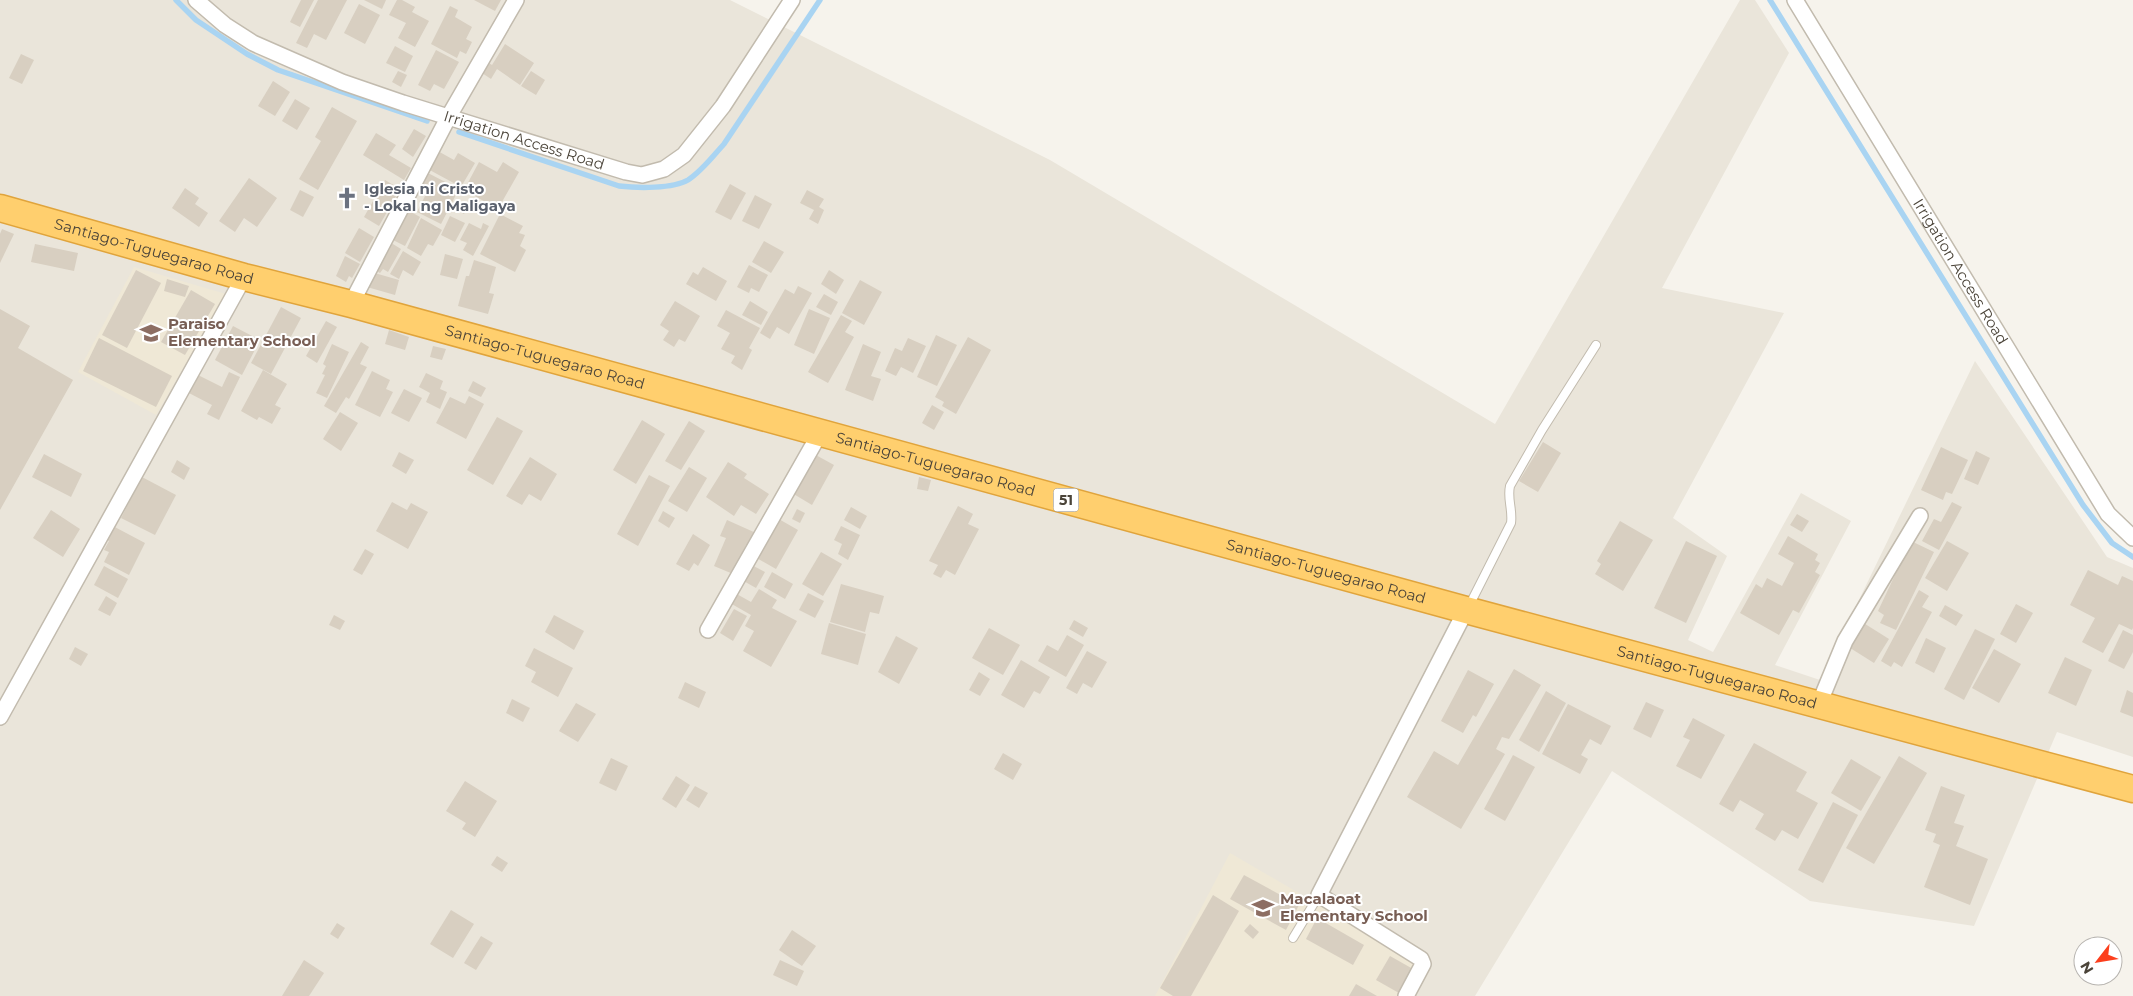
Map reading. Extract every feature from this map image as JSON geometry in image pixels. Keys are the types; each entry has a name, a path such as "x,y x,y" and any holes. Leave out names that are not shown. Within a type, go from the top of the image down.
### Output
{"highway":[{"name":"Santiago-Tuguegarao Road","path":"0,208 244,277 351,304 1466,610 2133,789"}],"street":[{"name":"Irrigation Access Road","path":"196,0 226,25 252,43 342,82 403,103 626,172 642,175 664,169 684,155 723,106 792,0"},
{"path":"351,304 449,116 516,0"},
{"name":"Irrigation Access Road","path":"1795,0 2108,514 2133,538"},
{"path":"0,717 244,277"},
{"path":"708,630 820,433"},
{"path":"1819,704 1845,641 1920,516"},
{"path":"1406,996 1423,964 1421,959 1319,895 1466,610"}],"lane":[{"path":"1466,610 1511,523 1512,518 1508,494 1510,486 1542,430 1596,345"},
{"path":"1293,938 1319,895"}],"shaded area":[{"path":"0,0 730,0 1050,160 1495,424 1740,0 1755,0 1789,53 1662,288 1784,313 1673,518 1727,556 1688,640 1713,652 1801,493 1851,521 1775,665 1820,680 1975,361 2107,557 2133,568 2133,757 2057,732 1974,926 1810,901 1612,771 1475,996 0,996"},
{"name":"Paraiso Elementary School","path":"134,267 226,294 156,415 78,372"},
{"name":"Macalaoat Elementary School","path":"1230,853 1421,964 1402,996 1155,996"}],"building":[{"path":"301,0 314,0 300,27 290,22"},
{"path":"318,0 347,0 326,40 314,34 307,48 296,43"},
{"path":"364,0 386,0 382,9"},
{"path":"397,0 402,0 415,7 412,12 429,21 415,47 398,38 406,23 389,15"},
{"path":"474,0 501,0 495,11"},
{"path":"359,4 380,15 365,44 344,33"},
{"path":"450,6 458,10 455,17 472,27 466,39 472,42 466,54 460,51 457,58 431,44"},
{"path":"505,44 534,63 520,85 497,69 491,79 479,71 486,61 492,65"},
{"path":"395,46 413,56 405,72 386,63"},
{"path":"436,50 459,62 444,89 434,84 430,91 418,85"},
{"path":"21,54 34,60 22,84 9,78"},
{"path":"398,71 407,75 401,87 392,82"},
{"path":"531,71 545,80 536,95 521,86"},
{"path":"273,81 290,92 275,116 258,106"},
{"path":"295,99 310,108 297,130 282,121"},
{"path":"332,107 357,121 318,190 299,179 321,141 315,137"},
{"path":"414,129 426,136 413,157 402,149"},
{"path":"376,133 396,145 389,155 411,168 404,180 363,155"},
{"path":"436,150 454,160 458,153 475,163 461,187 426,168"},
{"path":"479,162 497,172 503,162 519,172 498,209 464,190"},
{"path":"424,171 459,189 441,224 417,212 426,194 415,189"},
{"path":"249,178 277,198 257,227 244,218 235,232 219,221"},
{"path":"385,180 400,189 379,226 364,217"},
{"path":"730,184 746,193 731,220 715,212"},
{"path":"185,188 199,198 195,204 208,213 199,227 172,208"},
{"path":"300,190 314,197 303,217 290,210"},
{"path":"807,190 824,199 819,207 824,210 818,224 809,219 814,210 800,203"},
{"path":"755,195 772,204 759,229 742,221"},
{"path":"459,201 468,206 464,214 455,209"},
{"path":"404,208 420,217 405,246 387,237"},
{"path":"500,214 523,226 519,233 525,235 520,246 526,250 515,272 480,254"},
{"path":"450,216 465,223 455,242 441,235"},
{"path":"421,218 442,230 433,246 428,244 421,256 407,248"},
{"path":"469,223 481,229 483,223 489,226 473,256 463,250 467,243 460,240"},
{"path":"359,228 374,237 360,262 345,253"},
{"path":"2,229 14,234 0,263 0,234"},
{"path":"388,241 401,249 388,272 383,269 380,273 372,268"},
{"path":"764,241 784,252 771,273 752,262"},
{"path":"35,244 78,253 74,271 31,262"},
{"path":"403,251 421,262 413,276 403,270 399,279 390,274"},
{"path":"445,254 463,259 457,279 440,275"},
{"path":"345,256 360,264 352,278 349,276 346,282 336,276"},
{"path":"474,260 496,267 489,293 494,294 488,314 458,306 466,276 469,276"},
{"path":"749,265 768,275 759,292 751,288 749,293 737,287"},
{"path":"703,267 727,281 716,301 686,284 693,272 698,275"},
{"path":"136,270 161,283 127,348 102,335"},
{"path":"829,270 844,280 836,294 821,284"},
{"path":"371,272 399,280 395,295 367,287"},
{"path":"167,279 189,286 185,297 164,291"},
{"path":"860,280 882,292 864,325 842,313"},
{"path":"798,286 812,293 789,334 777,327 770,339 760,333 785,289 794,294"},
{"path":"191,290 215,304 185,355 161,342"},
{"path":"824,294 838,302 831,315 816,307"},
{"path":"675,301 700,316 685,342 679,339 674,347 663,340 669,331 660,325"},
{"path":"750,301 768,312 761,325 742,315"},
{"path":"281,307 301,318 271,374 251,363"},
{"path":"0,309 30,326 18,348 73,380 0,510"},
{"path":"809,309 830,318 814,354 794,345"},
{"path":"726,310 760,328 749,348 752,350 742,370 731,363 735,356 721,349 730,333 717,326"},
{"path":"841,315 852,321 845,332 854,337 828,383 808,372"},
{"path":"326,321 337,327 317,363 306,356"},
{"path":"233,326 260,340 242,375 215,360"},
{"path":"389,330 409,337 405,350 385,344"},
{"path":"936,335 957,345 937,386 917,377"},
{"path":"968,337 991,350 956,414 942,406 944,402 935,397"},
{"path":"99,338 172,376 156,407 83,371"},
{"path":"908,338 926,346 913,373 901,367 896,376 885,371 895,348 902,351"},
{"path":"361,342 369,347 360,364 367,367 349,399 346,397 336,413 324,406"},
{"path":"332,344 349,352 327,398 316,393 325,375 322,374 326,366 323,364"},
{"path":"863,344 881,352 871,376 881,379 873,401 845,390"},
{"path":"433,346 446,349 442,360 430,357"},
{"path":"263,370 287,384 275,405 281,408 272,424 259,417 257,420 241,411"},
{"path":"372,371 390,380 386,389 393,392 380,417 355,405"},
{"path":"229,372 240,377 219,420 207,414 212,405 187,392 196,374 222,387"},
{"path":"426,373 443,381 440,389 447,392 440,409 426,402 430,393 419,387"},
{"path":"473,381 486,388 481,397 468,391"},
{"path":"404,389 422,398 409,422 391,413"},
{"path":"469,396 484,404 466,439 436,423 450,397 465,404"},
{"path":"932,405 944,412 934,430 922,423"},
{"path":"340,412 358,423 341,451 323,439"},
{"path":"497,417 523,431 493,485 467,470"},
{"path":"642,420 665,434 636,484 613,470"},
{"path":"689,421 705,431 681,470 665,461"},
{"path":"1543,442 1561,453 1538,492 1519,481"},
{"path":"1941,447 1968,460 1952,494 1946,492 1943,500 1921,490"},
{"path":"1976,451 1990,458 1978,485 1964,479"},
{"path":"399,452 414,460 406,474 392,466"},
{"path":"44,454 82,474 71,497 32,477"},
{"path":"814,454 834,465 812,505 792,493"},
{"path":"530,457 557,474 541,501 529,494 522,505 506,496"},
{"path":"177,460 190,468 184,480 171,472"},
{"path":"728,462 747,474 744,478 769,494 756,514 741,505 734,516 706,497"},
{"path":"689,467 707,478 687,512 668,501"},
{"path":"649,475 670,486 638,546 617,534"},
{"path":"142,477 176,495 155,535 121,518"},
{"path":"919,477 931,480 928,491 917,489"},
{"path":"392,502 407,510 411,503 428,512 408,549 376,531"},
{"path":"1952,502 1962,507 1939,550 1922,541 1934,519 1941,522"},
{"path":"958,506 973,514 968,524 979,529 955,575 946,570 941,578 933,574 938,565 929,561"},
{"path":"851,507 867,516 860,529 844,520"},
{"path":"797,509 805,513 800,523 792,519"},
{"path":"51,510 80,529 63,557 33,538"},
{"path":"663,511 675,518 669,528 658,521"},
{"path":"1797,514 1809,521 1802,532 1790,525"},
{"path":"777,518 798,530 776,569 755,557"},
{"path":"727,520 756,533 750,547 746,545 733,574 714,566 726,538 720,536"},
{"path":"1620,521 1653,540 1623,591 1595,574 1601,564 1597,561"},
{"path":"111,525 145,543 129,575 104,562 109,552 104,550 109,541 104,539"},
{"path":"841,526 860,535 848,560 838,554 842,544 834,540"},
{"path":"693,534 710,545 698,566 694,563 689,571 676,564"},
{"path":"1788,536 1818,554 1815,560 1820,563 1815,572 1820,575 1799,613 1793,610 1779,635 1740,613 1756,584 1762,588 1767,578 1782,586 1794,563 1778,554"},
{"path":"1686,541 1717,556 1686,623 1654,608"},
{"path":"1911,541 1934,552 1896,630 1880,623 1884,615 1878,611"},
{"path":"1947,541 1969,553 1947,591 1925,578"},
{"path":"365,549 374,554 362,575 353,570"},
{"path":"821,552 842,564 823,596 802,584"},
{"path":"748,563 765,572 756,588 740,579"},
{"path":"104,566 128,579 118,598 94,585"},
{"path":"2088,570 2118,585 2122,576 2133,581 2133,628 2132,630 2119,624 2103,653 2082,642 2095,618 2070,605"},
{"path":"772,572 793,584 785,599 764,587"},
{"path":"841,584 884,596 879,614 870,612 865,632 830,622"},
{"path":"759,589 777,600 772,608 797,621 771,667 743,651 754,631 745,626 751,615 730,603 735,593 751,602"},
{"path":"1919,590 1929,596 1922,607 1932,612 1902,667 1894,662 1891,667 1881,661"},
{"path":"808,593 824,601 815,618 799,610"},
{"path":"106,596 117,603 110,616 98,610"},
{"path":"2016,604 2033,613 2016,643 2000,634"},
{"path":"1945,605 1963,615 1956,626 1939,616"},
{"path":"734,609 747,616 733,641 720,633"},
{"path":"334,615 345,621 340,630 329,625"},
{"path":"554,615 584,631 574,650 545,632"},
{"path":"1074,620 1088,628 1083,637 1069,629"},
{"path":"1862,622 1889,639 1874,663 1847,646"},
{"path":"829,623 866,634 858,665 821,654"},
{"path":"989,628 1020,645 1003,675 972,658"},
{"path":"1975,629 1995,639 1964,700 1944,689"},
{"path":"2123,630 2133,635 2133,652 2124,669 2108,661"},
{"path":"1067,635 1084,645 1066,677 1038,661 1047,645 1058,651"},
{"path":"896,636 918,648 899,684 878,672"},
{"path":"1926,638 1946,648 1934,673 1915,663"},
{"path":"75,647 88,654 81,666 69,659"},
{"path":"534,648 573,668 558,697 531,682 536,672 525,666"},
{"path":"1994,649 2021,664 1999,703 1972,688"},
{"path":"1087,651 1107,662 1092,688 1083,683 1077,694 1066,688"},
{"path":"2065,657 2092,670 2076,706 2048,693"},
{"path":"1021,660 1050,677 1040,694 1034,691 1024,708 1001,695"},
{"path":"1514,669 1541,685 1509,739 1502,737 1496,749 1505,754 1461,829 1407,797 1434,751 1458,765"},
{"path":"1468,670 1494,684 1476,717 1473,715 1463,733 1441,721"},
{"path":"979,672 990,679 980,696 969,690"},
{"path":"685,682 706,692 699,708 678,698"},
{"path":"2127,690 2133,693 2133,717 2120,712"},
{"path":"1546,691 1566,703 1539,752 1519,740"},
{"path":"512,699 530,708 523,722 506,713"},
{"path":"1646,702 1664,710 1651,738 1633,729"},
{"path":"576,703 596,714 578,742 559,731"},
{"path":"1568,704 1611,726 1601,745 1590,739 1581,755 1588,759 1580,774 1542,754"},
{"path":"1693,718 1725,735 1701,779 1676,766 1690,740 1683,737"},
{"path":"1754,743 1807,772 1796,791 1818,803 1798,839 1782,830 1775,841 1755,829 1764,814 1740,800 1733,812 1719,804"},
{"path":"1003,753 1022,764 1013,780 994,769"},
{"path":"1513,755 1535,767 1505,821 1484,809"},
{"path":"1899,756 1927,773 1874,864 1846,848"},
{"path":"611,758 628,766 616,791 599,783"},
{"path":"1851,759 1881,777 1861,811 1831,793"},
{"path":"676,776 690,785 676,808 662,799"},
{"path":"465,781 497,801 475,837 462,829 466,823 446,811"},
{"path":"695,786 708,793 699,808 686,800"},
{"path":"1941,786 1965,795 1954,823 1964,826 1956,846 1988,859 1970,905 1924,887 1940,845 1933,842 1936,834 1925,830"},
{"path":"1833,802 1858,815 1823,883 1798,870"},
{"path":"497,856 508,863 502,872 491,865"},
{"path":"1244,875 1299,905 1286,930 1230,899"},
{"path":"1213,895 1239,911 1191,996 1173,996 1160,988"},
{"path":"451,910 474,924 453,958 430,944"},
{"path":"1317,918 1364,945 1353,965 1306,939"},
{"path":"337,923 345,928 338,939 330,934"},
{"path":"1250,924 1259,932 1253,939 1244,931"},
{"path":"792,930 816,946 802,966 779,950"},
{"path":"481,936 493,943 476,970 464,963"},
{"path":"1390,956 1413,969 1399,993 1376,980"},
{"path":"304,960 324,973 309,996 282,996"},
{"path":"780,960 804,971 797,986 773,975"},
{"path":"1356,984 1377,996 1349,996"}],"waterway":[{"path":"176,0 196,20 247,54 278,70 427,121"},
{"path":"459,132 619,186 655,187 681,183 698,172 724,144 820,0"},
{"path":"1770,0 2083,505 2112,543 2133,557"}],"place":[{"name":"Iglesia ni Cristo - Lokal ng Maligaya","path":"347,198"},
{"name":"Paraiso Elementary School","path":"151,333"},
{"name":"Macalaoat Elementary School","path":"1263,908"}]}
